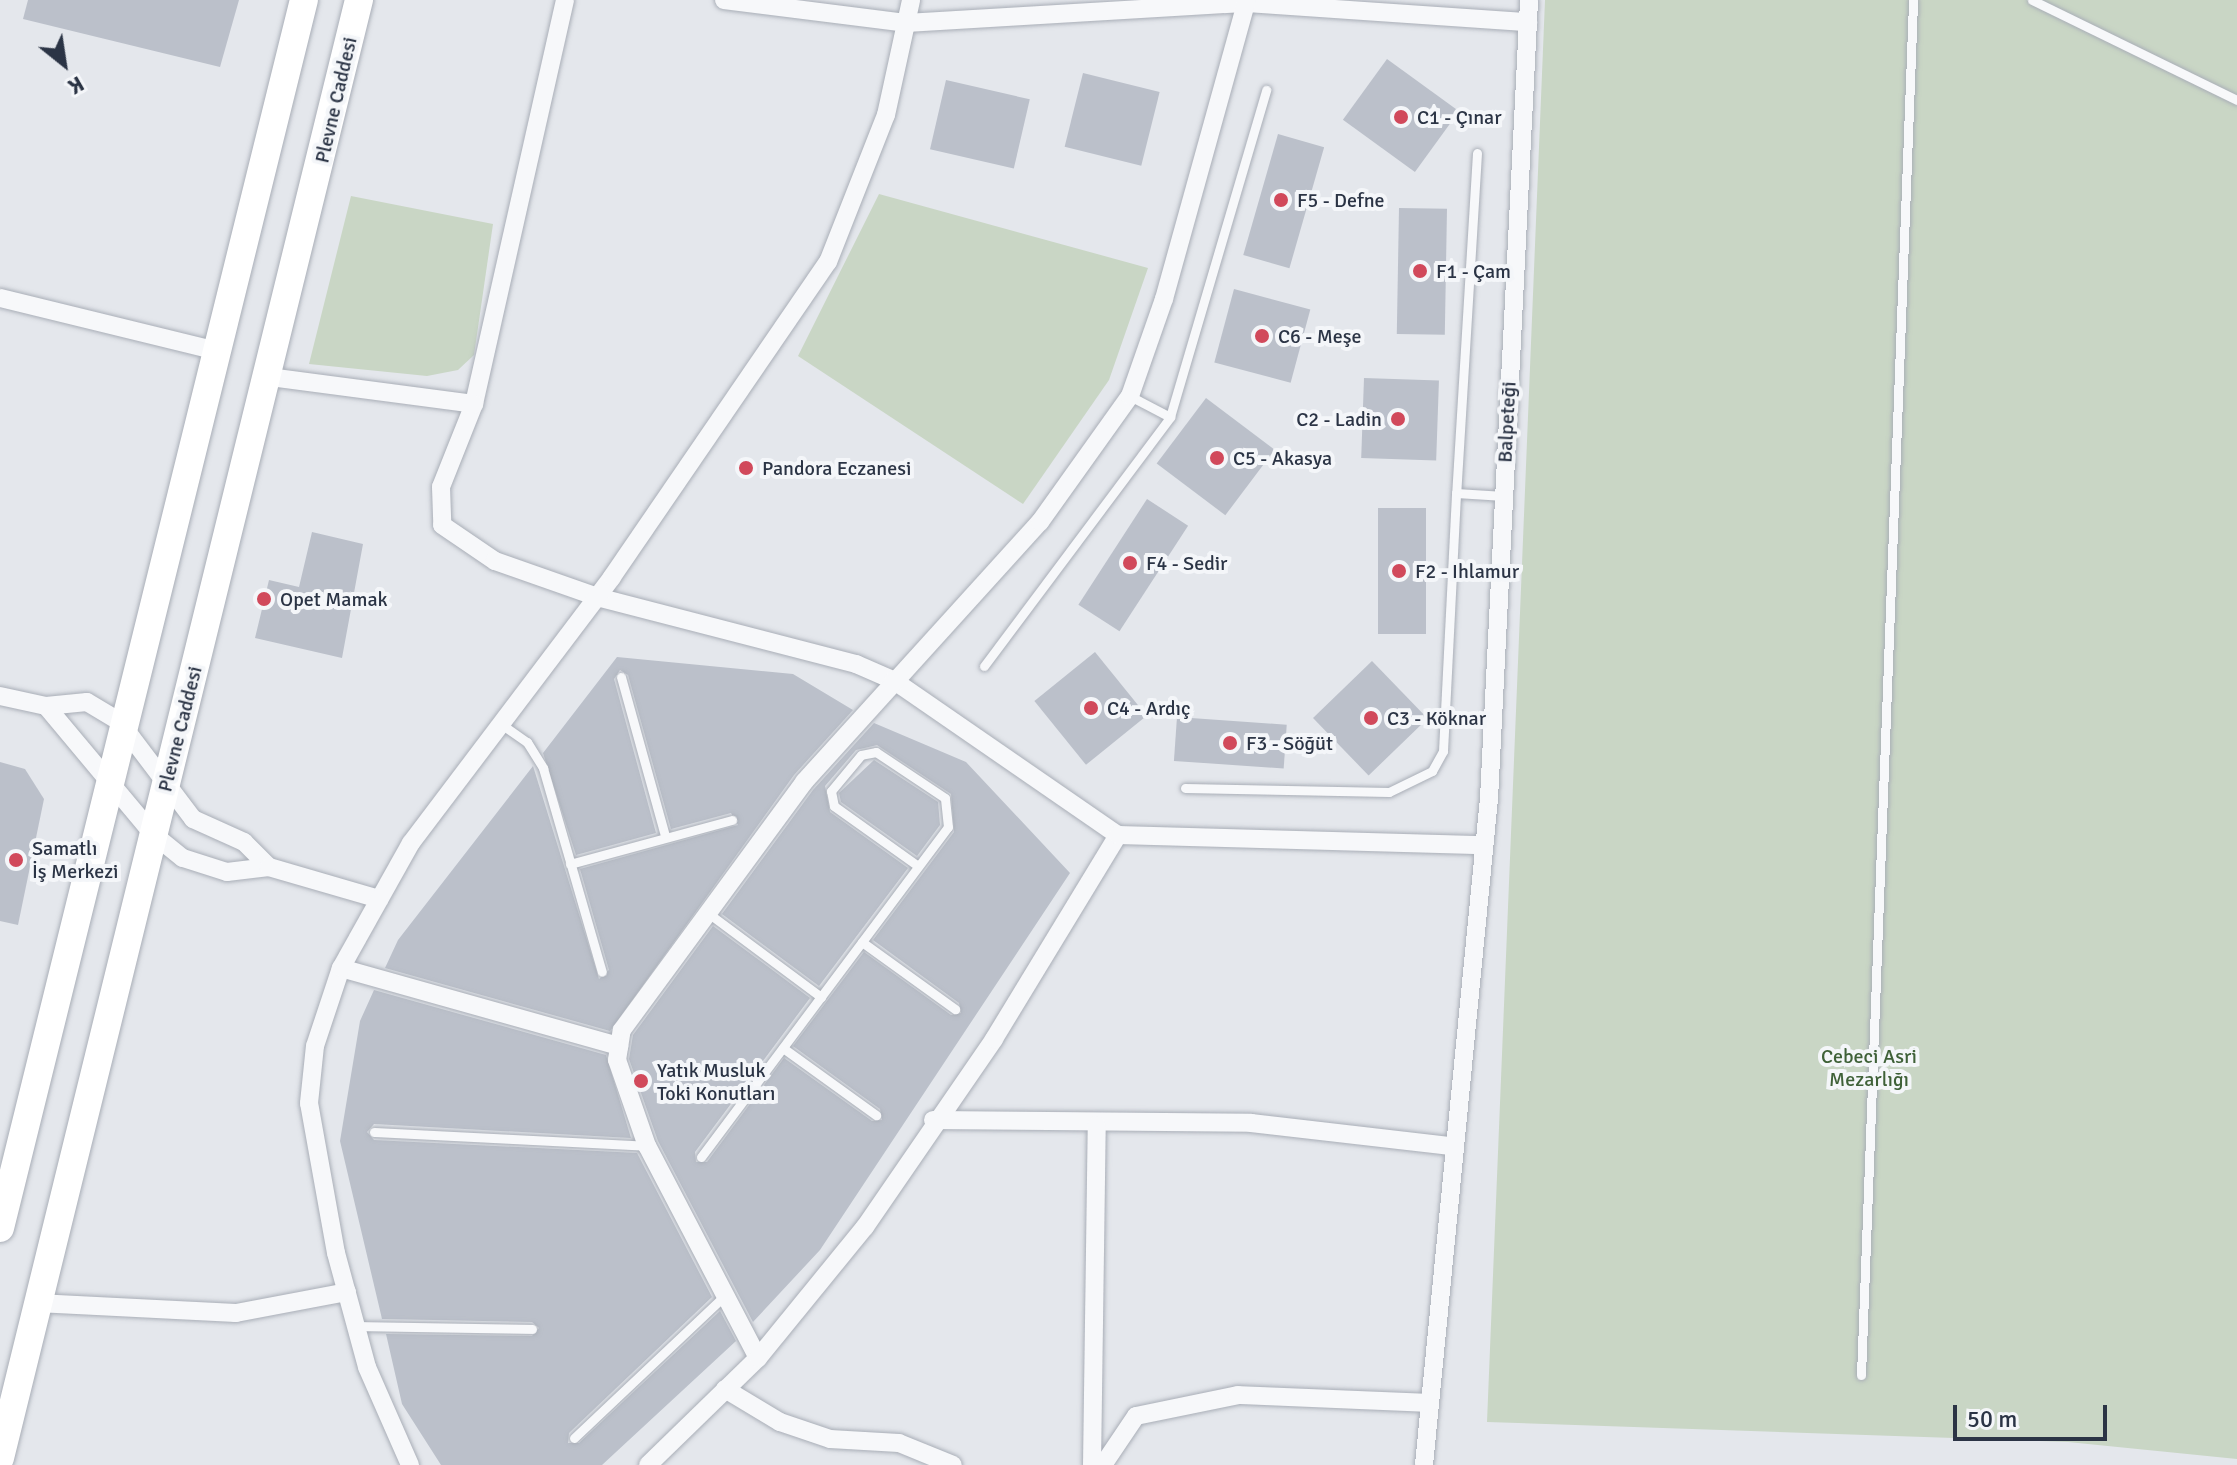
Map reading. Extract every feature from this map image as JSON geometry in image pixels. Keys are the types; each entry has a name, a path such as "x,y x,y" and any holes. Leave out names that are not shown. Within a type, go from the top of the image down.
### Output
{"main road":[{"path":"0,1228 304,0"},
{"name":"Plevne Caddesi","path":"0,1458 153,834 270,377 359,0"}],"street":[{"path":"565,0 474,404 441,487 442,525 495,561 597,597 856,664 893,680 1118,835 1484,845"},
{"path":"410,1465 394,1438 347,1292 309,1103 315,1046 341,968 379,899 501,724 597,597 828,262 886,115 911,0"},
{"name":"Balpeteği","path":"1424,1465 1449,1146 1484,845 1529,0"},
{"path":"733,1 906,23 1247,2 1528,22"},
{"path":"758,1358 721,1299 647,1146 617,1060 622,1030 707,912 893,680 1040,522 1130,396 1247,2"},
{"path":"0,298 217,351"},
{"path":"270,377 474,404"},
{"path":"0,696 46,706 87,702 124,729 193,819 244,842 269,867"},
{"path":"46,706 112,778 153,834 183,858 227,872 269,867 379,899"},
{"path":"648,1465 758,1358 865,1227 933,1120 994,1039 1118,835"},
{"path":"341,968 619,1046"},
{"path":"933,1120 1097,1125 1251,1123 1449,1146"},
{"path":"1092,1465 1097,1125"},
{"path":"37,1303 236,1313 347,1292"},
{"path":"725,1389 780,1422 830,1439 899,1443 953,1465"},
{"path":"1103,1465 1136,1416 1238,1395 1428,1403"}],"lane":[{"path":"1861,1375 1913,0"},
{"path":"2032,0 2237,100"},
{"path":"984,666 1170,417 1266,90"},
{"path":"1185,788 1389,792 1432,771 1443,751 1477,153"},
{"path":"1130,396 1170,417"},
{"path":"1456,493 1504,496"},
{"path":"621,677 665,836"},
{"path":"501,724 527,742 543,768 602,972"},
{"path":"701,1157 948,827 945,798 876,752 861,755 831,791 834,806 918,866"},
{"path":"570,864 732,820"},
{"path":"707,912 821,997"},
{"path":"862,942 955,1009"},
{"path":"783,1048 876,1115"},
{"path":"374,1132 647,1146"},
{"path":"574,1438 721,1299"},
{"path":"358,1326 532,1329"}],"green space":[{"name":"Cebeci Asri Mezarlığı","path":"1545,0 2237,0 2237,1459 2068,1442 1487,1422"},
{"path":"879,194 1148,268 1109,380 1023,504 798,356"},
{"path":"351,196 493,224 474,355 458,370 427,376 309,364"}],"building":[{"path":"28,0 239,0 220,67 23,19"},
{"name":"C1 - Çınar","path":"1387,59 1459,111 1415,172 1343,120"},
{"path":"1083,73 1160,92 1141,166 1065,147"},
{"path":"946,80 1030,99 1014,169 930,149"},
{"name":"F5 - Defne","path":"1278,134 1324,147 1289,268 1243,255"},
{"name":"F1 - Çam","path":"1399,208 1447,209 1445,335 1397,334"},
{"name":"C6 - Meşe","path":"1234,289 1310,309 1291,383 1214,362"},
{"name":"C2 - Ladin","path":"1364,378 1439,381 1436,461 1361,458"},
{"name":"C5 - Akasya","path":"1206,398 1275,450 1225,515 1157,463"},
{"name":"F4 - Sedir","path":"1147,499 1188,526 1119,631 1078,605"},
{"name":"F2 - Ihlamur","path":"1378,508 1426,508 1426,634 1378,634"},
{"path":"312,532 363,544 342,658 255,638 269,580 299,587"},
{"name":"C4 - Ardıç","path":"1095,652 1147,716 1086,765 1034,701"},
{"path":"617,657 793,674 853,710 794,775 610,1031 385,968 398,940 533,766 599,979 609,970 580,869 738,825 731,813 671,829 628,675 620,670 614,679 656,833 576,855 543,753"},
{"name":"C3 - Köknar","path":"1372,661 1428,719 1369,776 1313,718"},
{"name":"F3 - Söğüt","path":"1177,717 1287,725 1284,769 1174,761"},
{"path":"874,723 966,762 1070,873 820,1250 753,1322 658,1141 629,1059 633,1035 713,926 810,998 695,1152 696,1162 707,1162 784,1058 872,1121 882,1120 880,1109 793,1046 864,952 951,1015 961,1013 959,1003 873,940 954,832 951,794 877,745 856,750 825,786 830,812 908,868 819,986 722,914 813,790"},
{"path":"874,760 938,802 940,825 917,856 841,802 839,793"},
{"name":"Samatlı İş Merkezi","path":"0,762 25,769 44,799 18,925 0,921"},
{"path":"374,990 606,1055 631,1138 374,1124 367,1132 374,1140 637,1153 712,1297 569,1433 568,1443 579,1443 720,1311 736,1341 602,1465 441,1465 402,1404 386,1334 532,1336 539,1328 532,1322 382,1319 340,1141 360,1021"}],"place":[{"name":"C1 - Çınar","path":"1401,117"},
{"name":"F5 - Defne","path":"1281,200"},
{"name":"F1 - Çam","path":"1420,271"},
{"name":"C6 - Meşe","path":"1262,336"},
{"name":"C2 - Ladin","path":"1398,419"},
{"name":"C5 - Akasya","path":"1217,458"},
{"name":"Pandora Eczanesi","path":"746,468"},
{"name":"F4 - Sedir","path":"1130,563"},
{"name":"F2 - Ihlamur","path":"1399,571"},
{"name":"Opet Mamak","path":"264,599"},
{"name":"C4 - Ardıç","path":"1091,708"},
{"name":"C3 - Köknar","path":"1371,718"},
{"name":"F3 - Söğüt","path":"1230,743"},
{"name":"Samatlı İş Merkezi","path":"16,860"},
{"name":"Yatık Musluk Toki Konutları","path":"641,1081"}]}
